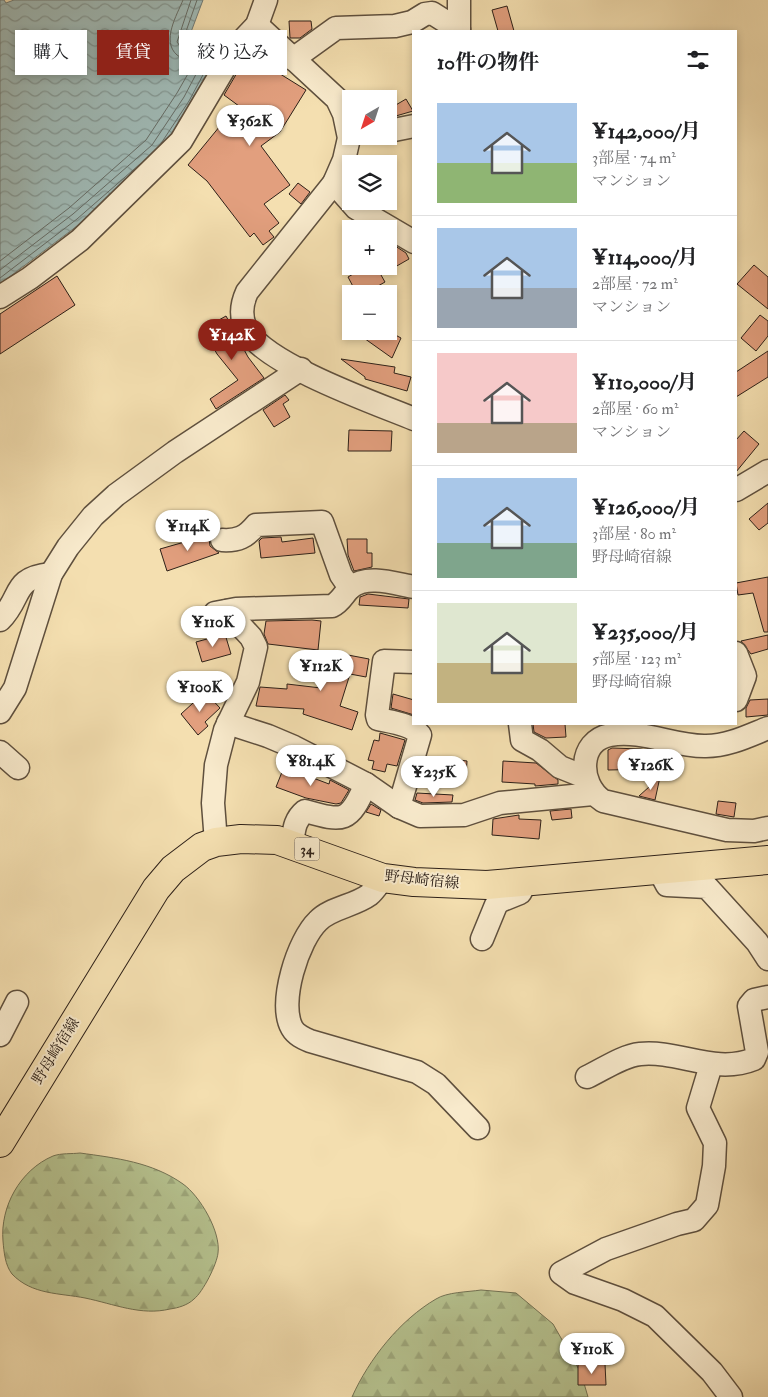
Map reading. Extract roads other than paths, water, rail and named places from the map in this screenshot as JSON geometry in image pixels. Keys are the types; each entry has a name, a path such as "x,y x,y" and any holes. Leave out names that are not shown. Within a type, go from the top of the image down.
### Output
{"main road":[{"name":"野母崎宿線","path":"0,1143 156,889 173,869 202,847 216,842 277,840 383,878 414,882 487,885 768,860"}],"street":[{"path":"0,297 30,278 80,240 181,141 238,45 257,25 266,0"},
{"path":"459,0 459,30"},
{"path":"293,60 336,28 395,26 412,22 425,14 432,13 459,30"},
{"path":"257,25 337,100 342,110"},
{"path":"398,129 412,126"},
{"path":"351,145 334,183 243,300 244,325 255,341 275,355 356,396 412,418"},
{"path":"334,183 356,208 412,241"},
{"path":"0,712 15,688 51,574 68,547 93,516 116,494 175,452 301,369"},
{"path":"737,489 768,471"},
{"path":"222,540 233,541 247,536 256,526 322,522 341,575 350,588"},
{"path":"0,620 24,582 31,577 51,574"},
{"path":"216,842 213,803 216,765 228,723 248,682 256,646 251,637 219,612 236,609 332,606 337,604 350,588 366,582 381,581 412,587"},
{"path":"737,656 745,676 737,697"},
{"path":"399,807 420,735 402,725 378,719 377,715 384,661 412,662"},
{"path":"228,723 268,736 366,784 399,807 420,816 454,816 477,812 500,803 589,785"},
{"path":"520,725 522,740 540,750 560,768 589,785 603,801 727,830 754,831 768,828"},
{"path":"716,746 726,725"},
{"path":"589,785 587,757 594,746 609,736 652,738 703,746 716,746 768,728"},
{"path":"0,752 18,768"},
{"path":"292,844 295,824 299,816 305,811 335,819 344,817 358,804 366,784"},
{"path":"659,870 667,885 707,887 757,942 768,959"},
{"path":"383,878 370,895 319,919 308,931 293,969 287,994 289,1020 292,1028 297,1034 310,1041 417,1072 436,1084 478,1128"},
{"path":"482,939 496,905 500,901 520,893 527,880"},
{"path":"588,1077 628,1057 640,1054 667,1056 711,1065 754,1059 757,1052 749,1006 754,1000 768,997"},
{"path":"0,1035 17,1002"},
{"path":"711,1065 698,1108 714,1143 714,1166 707,1205 694,1220 677,1224 606,1249 561,1273 575,1283 623,1300 655,1316 712,1372 731,1397"}],"water":[{"path":"0,0 4,0 6,3 14,0 203,0 192,30 179,30 179,75 208,75 193,103 160,153 81,223 0,284"}]}
